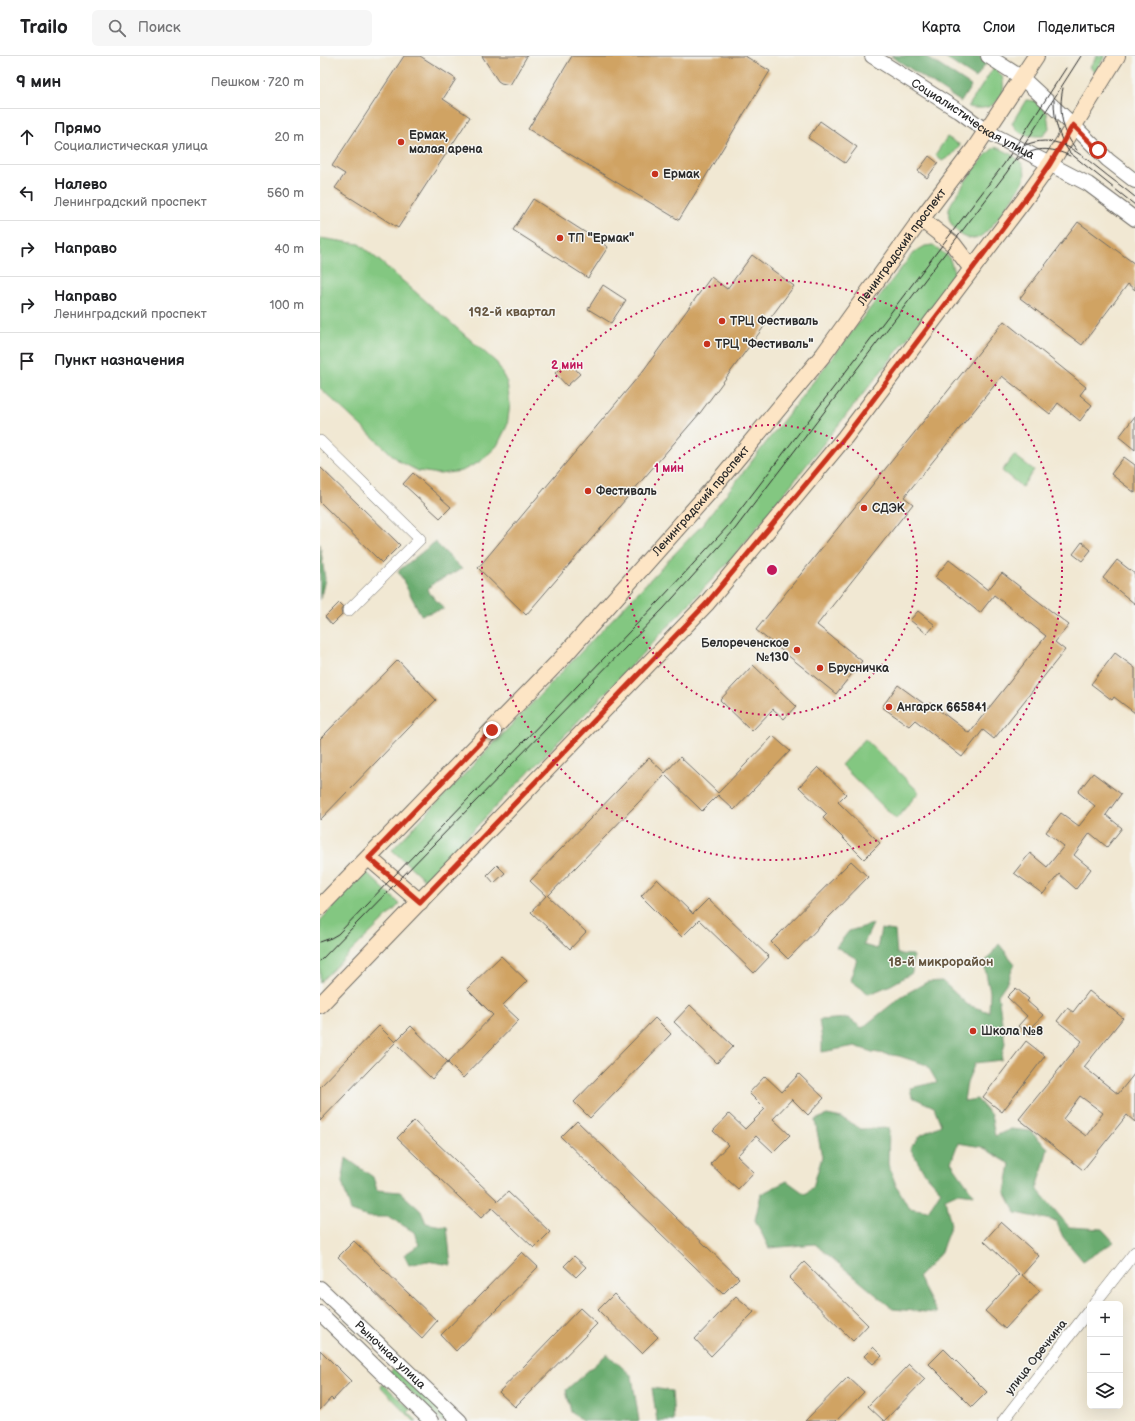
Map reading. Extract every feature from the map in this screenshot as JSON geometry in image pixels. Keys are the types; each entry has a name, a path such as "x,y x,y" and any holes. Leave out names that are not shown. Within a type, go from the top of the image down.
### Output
{"main road":[{"name":"Ленинградский проспект","path":"320,907 562,658 712,488 824,354 921,219 975,148 1036,56"},
{"path":"320,1005 707,603 841,443 1032,190 1050,164 1117,56"},
{"path":"921,219 953,244 972,269"},
{"path":"369,858 420,902"}],"street":[{"name":"Социалистическая улица","path":"872,56 986,131 1088,184 1135,219"},
{"path":"988,56 1022,78 1108,160 1135,181"},
{"path":"320,441 420,539 348,611"},
{"path":"1096,1301 1134,1255"},
{"name":"Рыночная улица","path":"320,1288 460,1421"},
{"name":"Рыночная улица","path":"320,1313 431,1421"},
{"name":"улица Оречкина","path":"1003,1421 1087,1314"},
{"path":"376,1367 390,1356"}],"green space":[{"path":"891,56 925,56 971,86 961,102"},
{"path":"942,56 979,56 987,62 976,78"},
{"path":"1097,56 1105,56 1095,73 1090,67"},
{"path":"994,67 1002,76 1003,84 1003,92 997,102 984,108 968,107"},
{"path":"1026,100 1036,101 1047,113 1049,128 1043,136 1025,135 1018,131 1012,123"},
{"path":"947,137 960,145 952,155 942,161 935,155"},
{"path":"995,147 1008,152 1020,161 1024,169 1024,180 1010,203 989,229 977,238 973,239 962,236 956,231 950,222 950,207 972,172"},
{"path":"320,238 359,244 497,363 507,383 510,404 507,426 497,446 481,461 462,471 440,474 418,471 399,461 320,388"},
{"path":"933,245 949,257 956,277 735,555 611,687 425,880 392,850 703,524 913,253 925,246"},
{"path":"1014,455 1034,470 1022,487 1002,471"},
{"path":"435,542 462,569 435,582 427,590 444,609 421,615 398,571"},
{"path":"320,544 325,579 320,600"},
{"path":"865,739 919,792 896,819 841,765"},
{"path":"365,871 400,904 320,982 320,921"},
{"path":"873,924 863,945 877,949 881,929 895,931 897,954 913,955 912,973 891,985 869,994 850,980 857,959 836,947 849,931"},
{"path":"999,944 1015,964 1007,982 998,995 1005,1043 1001,1060 975,1063 967,1082 964,1101 977,1099 991,1115 995,1136 1011,1129 1030,1131 1048,1148 1037,1189 1069,1227 1102,1229 1114,1242 1083,1261 1063,1237 1056,1221 1016,1213 1005,1192 1010,1164 982,1147 958,1143 951,1162 974,1195 958,1193 945,1199 951,1225 940,1254 918,1277 937,1313 893,1309 815,1244 769,1248 755,1220 761,1194 787,1181 805,1194 813,1187 822,1157 815,1120 827,1115 842,1118 861,1129 889,1128 888,1164 896,1185 909,1208 928,1211 941,1191 923,1171 910,1148 921,1135 941,1125 934,1107 912,1097 910,1088 937,1082 927,1065 899,1056 872,1052 855,1046 822,1052 819,1020 848,1018 862,1028 902,996 927,982 942,981 968,1005 989,1012 990,992 984,964"},
{"path":"346,1158 373,1177 377,1190 400,1192 421,1211 426,1223 447,1227 451,1265 427,1261 409,1265 404,1255 419,1245 414,1232 389,1217 368,1217 351,1211 342,1182"},
{"path":"607,1354 632,1376 639,1421 582,1421 571,1412 566,1390"},
{"path":"395,1367 451,1421 441,1421 390,1372"},
{"path":"383,1384 411,1409 408,1412 417,1421 414,1421 381,1387"},
{"path":"652,1388 672,1391 674,1421 657,1421"}],"building":[{"name":"Ермак, малая арена","path":"404,56 420,56 456,79 443,99 470,117 398,228 335,188 345,174 332,166"},
{"path":"482,56 527,56 510,85 498,81"},
{"name":"Ермак","path":"572,56 745,56 770,71 679,220 528,129"},
{"path":"820,121 857,147 845,163 808,138"},
{"path":"929,156 938,163 927,178 918,171"},
{"name":"ТП \"Ермак\"","path":"533,199 608,247 588,278 513,230"},
{"path":"1078,222 1135,264 1135,290 1128,284 1082,345 1020,298"},
{"name":"Фестиваль","path":"752,255 794,286 700,413 526,615 478,568 643,371 711,277 727,289"},
{"path":"603,285 626,300 611,323 588,309"},
{"path":"1004,321 1086,387 1080,395 1092,405 1080,421 1058,403 1050,414 1002,376 904,497 913,504 817,625 862,661 836,694 756,630"},
{"path":"568,361 580,374 567,386 555,373"},
{"path":"1135,416 1135,450 1119,437"},
{"path":"1124,457 1135,465 1135,493 1111,474"},
{"path":"320,467 400,545 382,563 320,502"},
{"path":"413,473 451,507 440,518 403,484"},
{"path":"1082,542 1091,550 1082,561 1073,554"},
{"path":"949,560 988,590 1002,573 1069,625 1055,642 1065,650 994,739 983,730 962,757 915,720 909,726 882,707 898,685 927,706 930,703 969,733 1046,636 994,595 980,613 935,577"},
{"path":"1117,560 1135,574 1135,604 1103,578"},
{"path":"339,603 343,607 341,610 342,615 332,625 325,617"},
{"path":"918,611 935,625 927,634 910,620"},
{"path":"1115,653 1135,668 1135,713 1114,697 1112,700 1091,684"},
{"path":"398,660 436,700 320,820 320,739"},
{"path":"753,665 796,706 784,719 773,709 752,731 720,700"},
{"path":"773,736 790,751 734,810 718,795 702,811 665,775 548,896 586,932 570,949 531,912 546,896 530,881 649,758 665,773 680,757 718,793"},
{"path":"818,767 846,794 838,802 880,843 864,859 823,818 827,814 799,787"},
{"path":"1093,773 1121,794 1106,815 1122,828 1107,847 1090,833 1074,855 1091,869 1076,889 1059,874 1043,894 1014,873 1030,853 1047,867 1064,846 1046,832 1061,813 1079,826 1095,806 1078,792"},
{"path":"851,861 868,877 788,959 771,942"},
{"path":"497,865 505,873 494,883 487,875"},
{"path":"657,879 693,914 708,899 769,957 754,973 699,920 682,937 641,896"},
{"path":"501,956 527,981 503,1005 519,1020 463,1078 447,1062 432,1079 395,1043 320,1121 320,1087 379,1026 395,1042 411,1026 448,1062 493,1015 467,989"},
{"path":"1016,988 1029,999 1027,1001 1043,1015 1027,1033 1018,1026 1027,1016 1007,997"},
{"path":"1089,991 1123,1018 1084,1067 1118,1094 1135,1073 1135,1122 1127,1115 1083,1170 1019,1119 1082,1041 1057,1021 1067,1008 1073,1012","holes":["1080,1096 1103,1113 1086,1136 1063,1119"]},
{"path":"690,1005 733,1046 717,1063 674,1022"},
{"path":"655,1018 671,1034 590,1118 574,1102"},
{"path":"1026,1041 1045,1056 1002,1112 983,1097"},
{"path":"799,1074 824,1098 808,1115 792,1099 773,1119 790,1135 773,1152 756,1136 737,1156 754,1172 738,1189 710,1164 728,1145 713,1131 729,1114 745,1129 765,1109 749,1093 765,1076 782,1092"},
{"path":"414,1121 498,1201 508,1192 550,1232 534,1248 492,1208 481,1218 397,1138"},
{"path":"577,1121 739,1278 723,1294 561,1137"},
{"path":"1001,1222 1039,1256 1022,1275 1040,1291 1005,1329 985,1311 1019,1274 984,1241"},
{"path":"354,1241 437,1321 422,1338 338,1257"},
{"path":"522,1252 538,1267 456,1351 441,1335"},
{"path":"574,1256 586,1267 576,1277 564,1266"},
{"path":"804,1262 868,1325 853,1341 789,1278"},
{"path":"614,1294 658,1337 642,1353 598,1310"},
{"path":"736,1296 754,1312 711,1356 695,1339"},
{"path":"580,1308 597,1324 515,1407 499,1392"},
{"path":"873,1347 882,1356 873,1364 864,1356"},
{"path":"944,1349 987,1392 972,1407 929,1364"},
{"path":"320,1350 351,1381 333,1400 331,1398 320,1410"},
{"path":"909,1364 925,1379 884,1421 868,1406"},
{"path":"848,1377 864,1392 836,1421 805,1421"}],"tram line":[{"path":"320,961 664,608 735,529 1007,172 1081,56"},
{"path":"320,942 338,934 659,601 728,526 1004,164 1066,68"},
{"path":"1063,88 1061,105 1062,121 1068,136 1077,150"},
{"path":"1054,100 1058,128 1062,141 1070,153 1135,205"},
{"path":"1023,146 1034,142 1045,141 1064,145 1081,155 1135,197"},
{"path":"1017,160 1030,152 1043,149 1056,151 1070,156"}],"place":[{"name":"Ермак, малая арена","path":"401,142"},
{"name":"Ермак","path":"655,174"},
{"name":"ТП \"Ермак\"","path":"560,238"},
{"name":"ТРЦ Фестиваль","path":"722,321"},
{"name":"ТРЦ \"Фестиваль\"","path":"707,344"},
{"name":"Фестиваль","path":"588,491"},
{"name":"СДЭК","path":"864,508"},
{"name":"Белореченское №130","path":"797,650"},
{"name":"Брусничка","path":"820,668"},
{"name":"Ангарск 665841","path":"889,707"},
{"name":"Школа №8","path":"973,1031"}],"district":[{"name":"192-й квартал","path":"512,311"},
{"name":"18-й микрорайон","path":"941,961"}],"route":[{"path":"492,730 369,858 420,902 707,603 845,437 1032,190 1050,164 1073,125 1098,150"}]}
